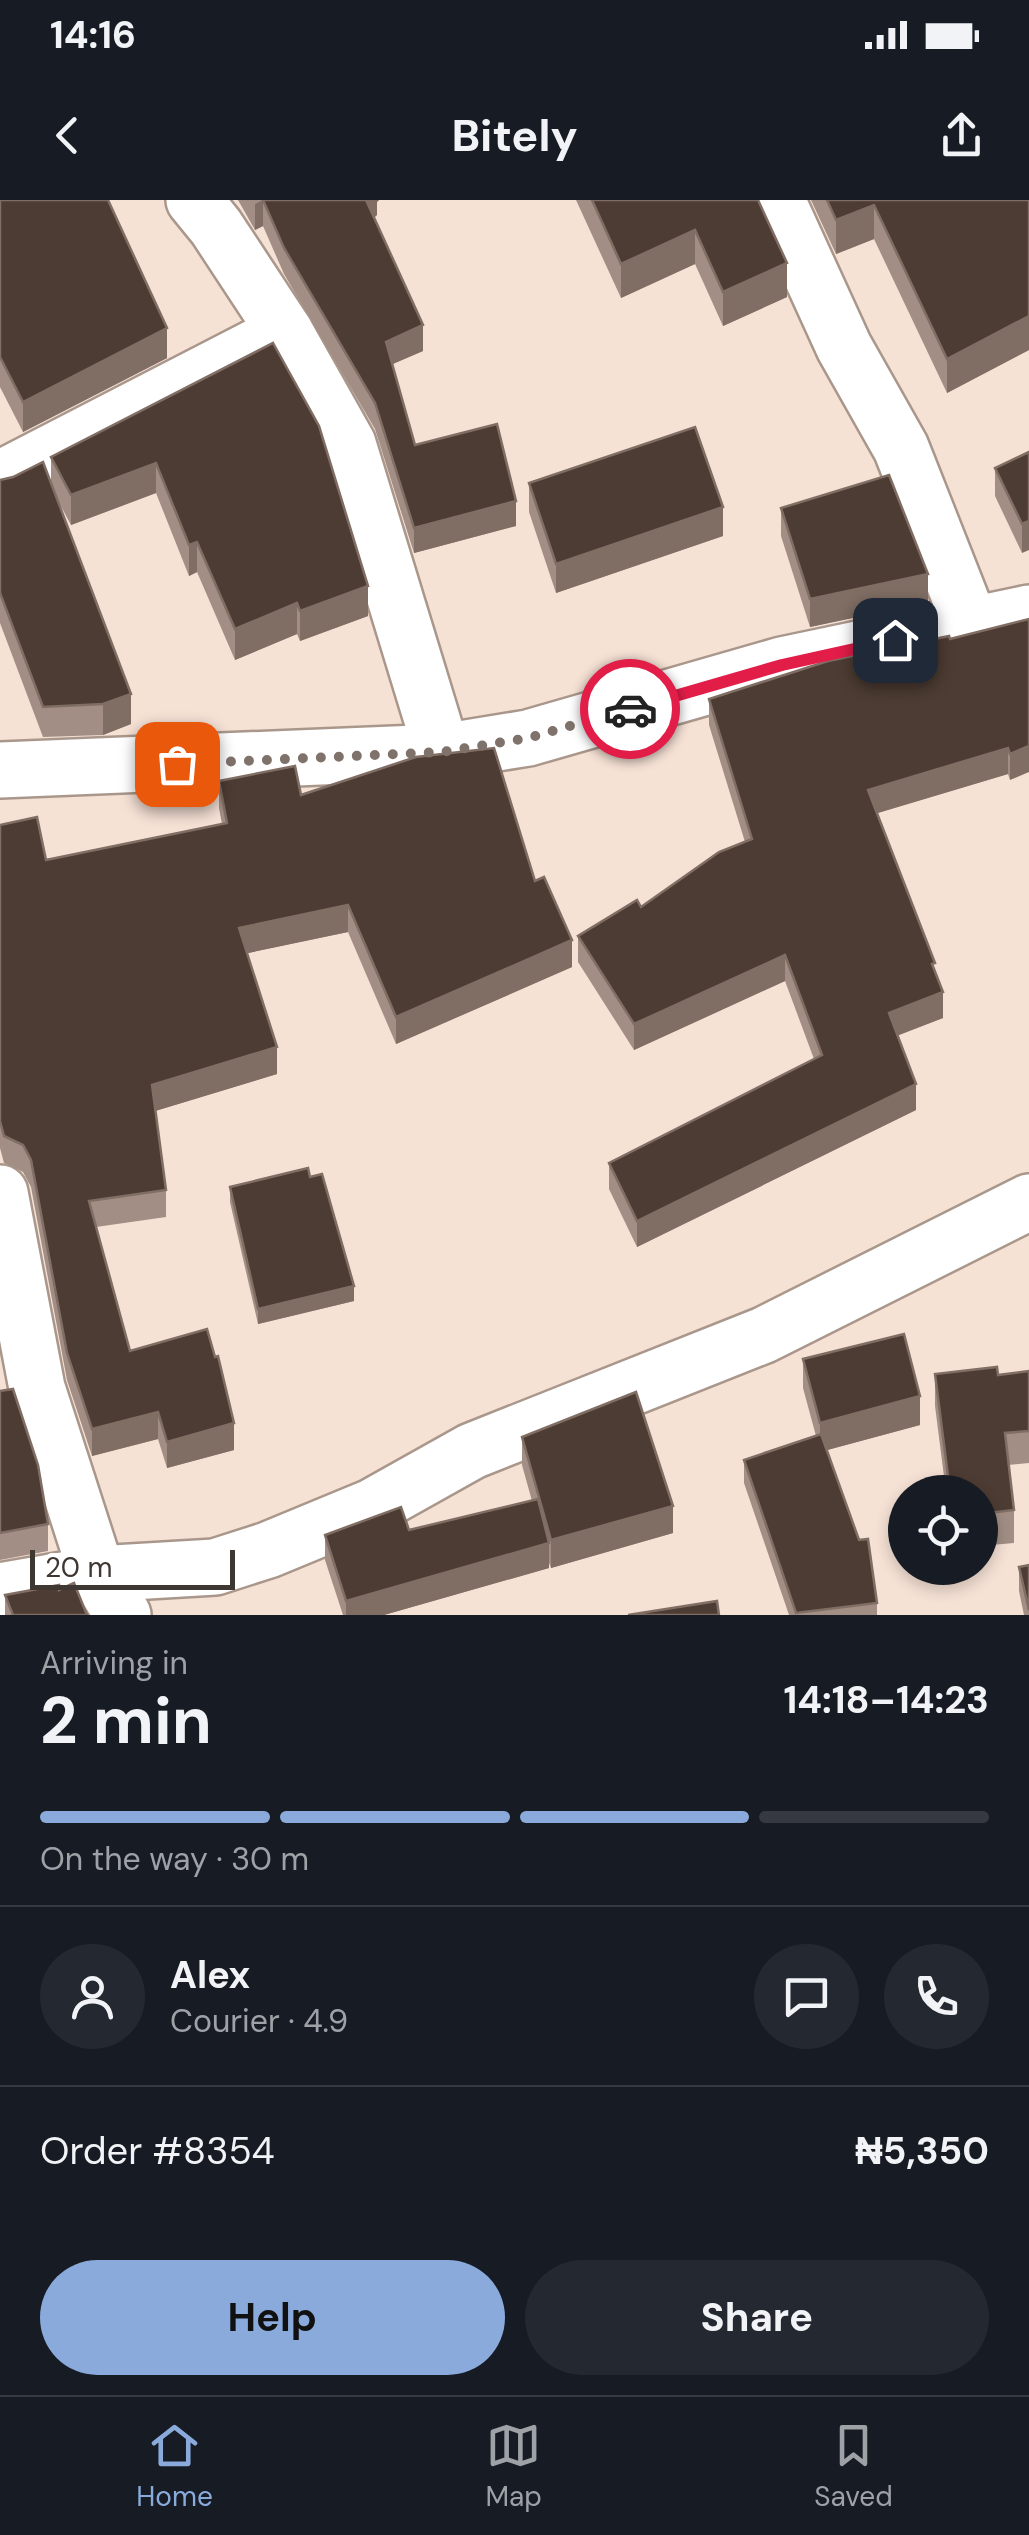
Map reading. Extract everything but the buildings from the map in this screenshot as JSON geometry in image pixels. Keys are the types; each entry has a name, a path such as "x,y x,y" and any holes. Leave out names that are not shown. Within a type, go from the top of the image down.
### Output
{"street":[{"path":"194,200 285,332 348,444 442,752"},
{"path":"777,200 844,347 901,448 970,624"},
{"path":"0,479 285,332"},
{"path":"0,770 442,752 528,738 782,665 1029,613"},
{"path":"0,1193 36,1388 110,1595"},
{"path":"0,1591 110,1595 268,1550 372,1507 472,1452 764,1335 1029,1202"}],"way so far":[{"path":"177,764 442,752 528,738 630,709"}],"route":[{"path":"630,709 782,665 895,640"}]}
